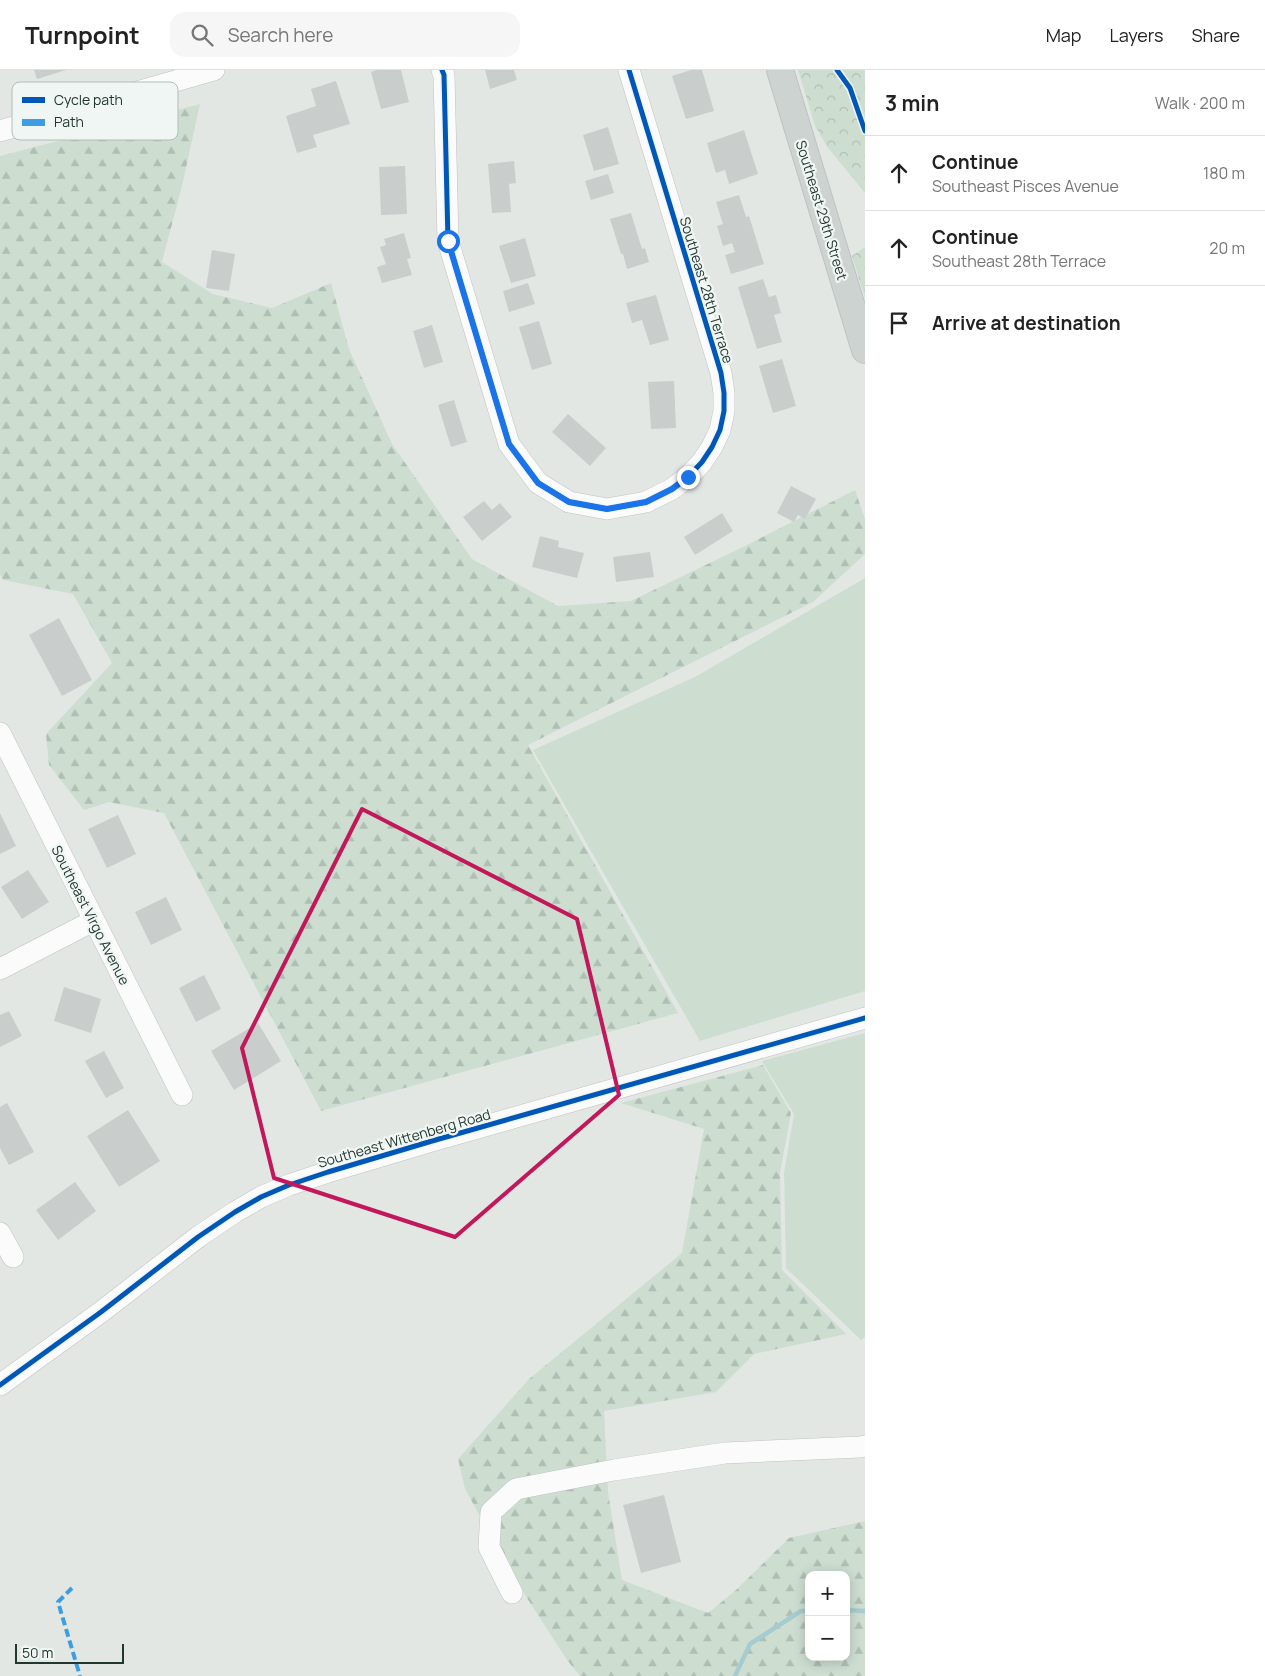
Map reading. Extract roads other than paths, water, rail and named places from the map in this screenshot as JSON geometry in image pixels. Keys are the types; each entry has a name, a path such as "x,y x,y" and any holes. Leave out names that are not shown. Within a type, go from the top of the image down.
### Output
{"main road":[{"name":"Southeast 29th Street","path":"780,70 865,350"}],"street":[{"path":"171,82 214,70"},
{"name":"Southeast 28th Terrace","path":"442,70 444,75 448,241 509,444 538,483 569,502 607,509 646,502 672,489 688,477 702,462 712,447 720,430 724,412 724,393 718,363 629,70"},
{"name":"Southeast Virgo Avenue","path":"0,733 182,1095"},
{"path":"0,969 93,921"},
{"name":"Southeast Wittenberg Road","path":"0,1385 101,1312 198,1237 261,1197 289,1185 432,1141 865,1018"},
{"path":"0,1233 13,1257"},
{"path":"512,1593 489,1547 491,1512 516,1489 614,1470 725,1454 865,1446"}],"waterway":[{"path":"850,1610 865,1611"},
{"path":"735,1676 750,1644 801,1611 805,1611"}]}
